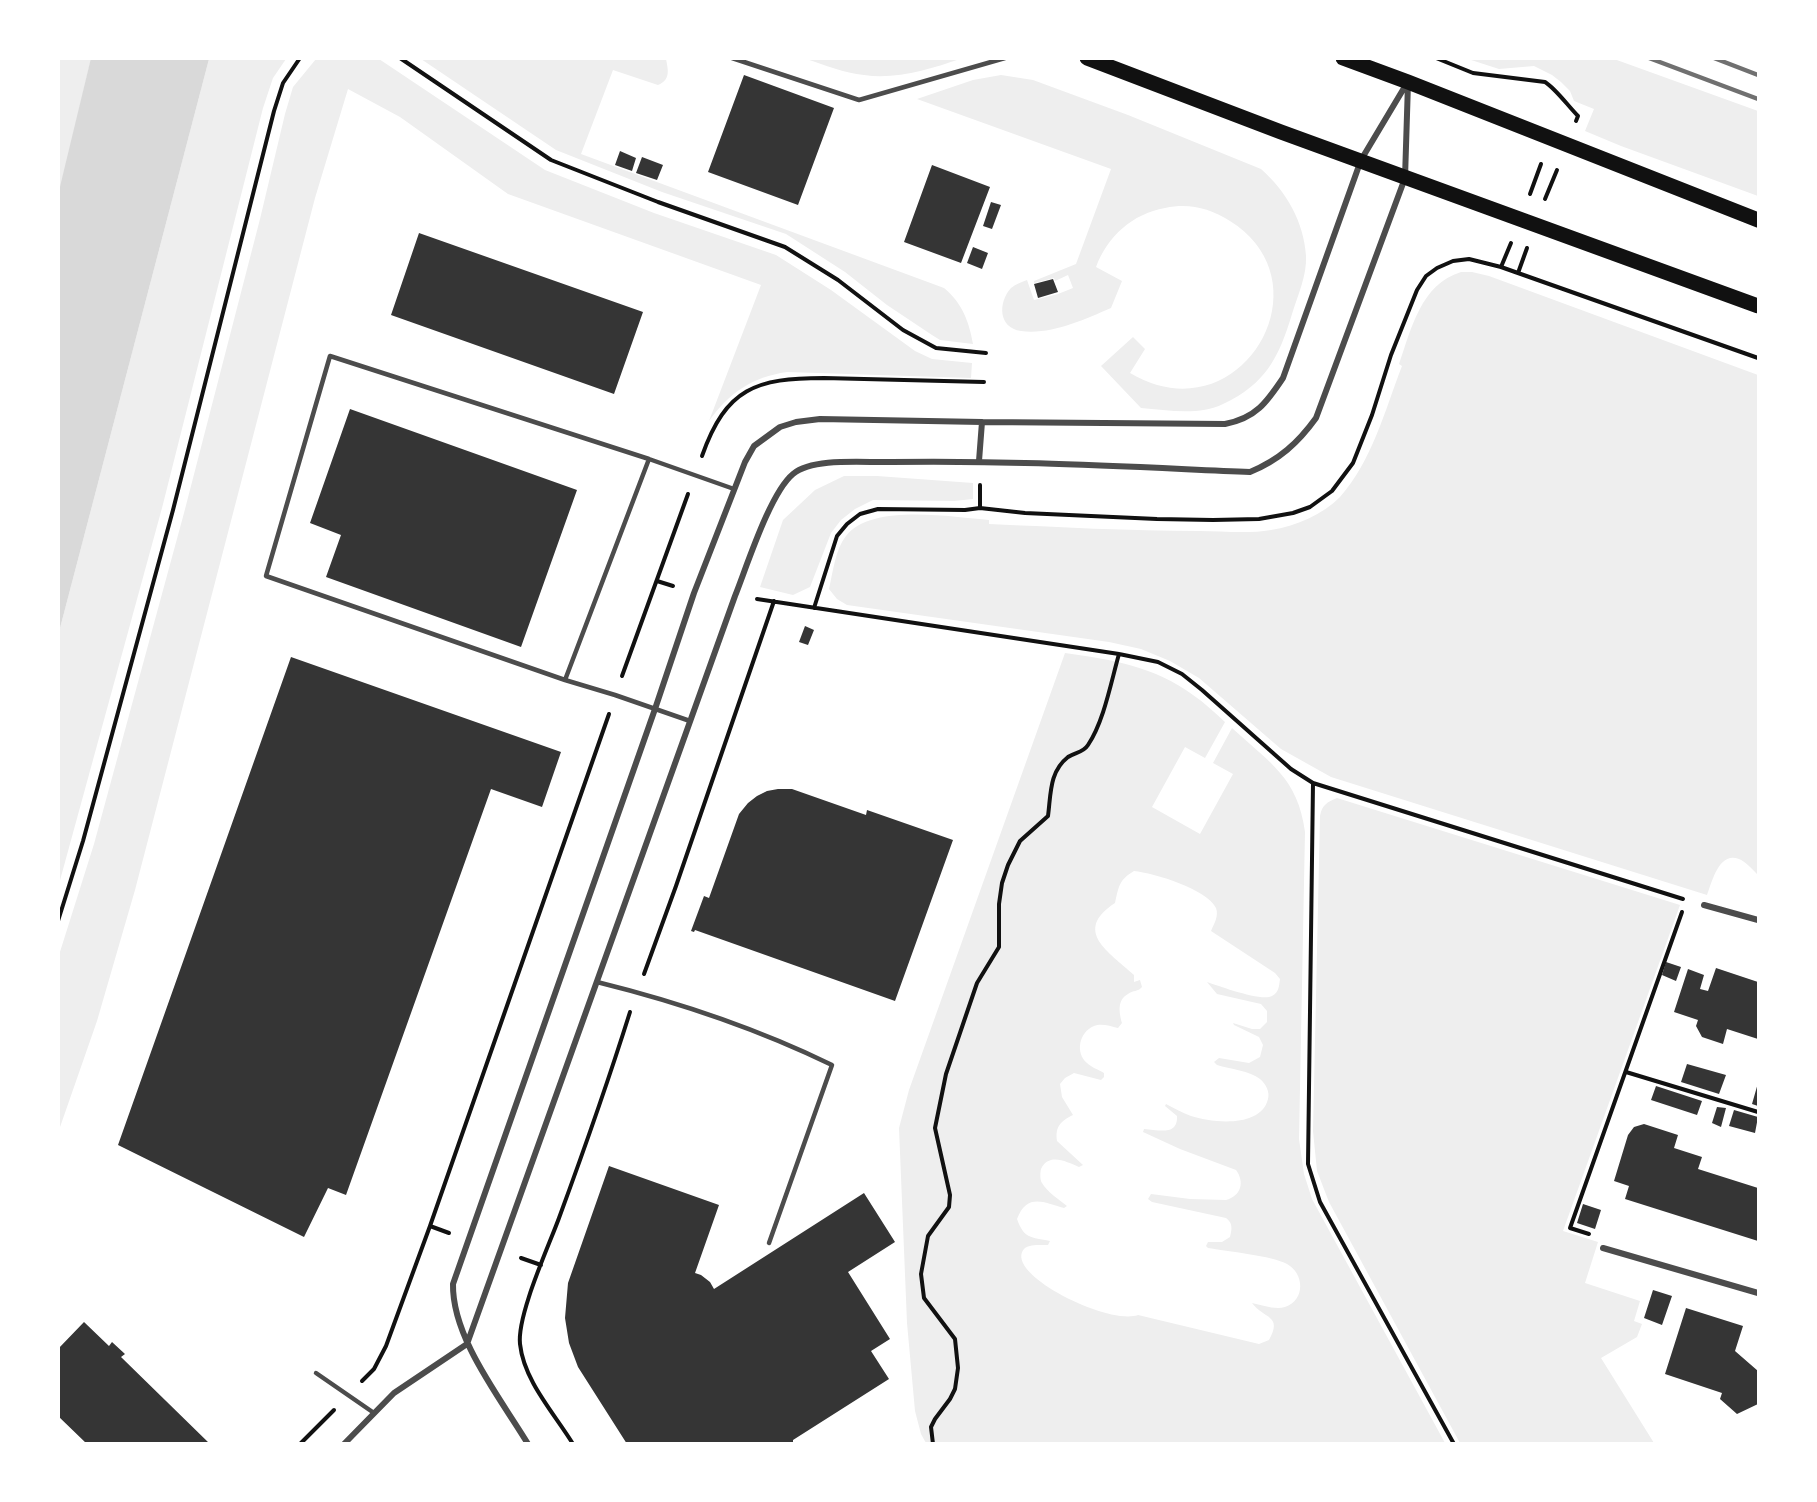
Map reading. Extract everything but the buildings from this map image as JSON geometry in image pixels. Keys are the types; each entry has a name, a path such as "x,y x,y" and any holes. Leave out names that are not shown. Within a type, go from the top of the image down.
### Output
{"main road":[{"path":"1087,58 1405,178 1758,306"},
{"path":"1343,58 1758,219"}],"street":[{"path":"528,1443 467,1344 453,1295 453,1284 694,593 734,489 754,446 780,427 820,419 1226,424 1240,421 1252,414 1271,395 1283,378 1361,160 1408,82"},
{"path":"344,1443 394,1393 467,1344 735,596 772,505 782,488 794,474 822,464 979,461 1250,472 1269,464 1303,436 1316,418 1405,178 1408,82"},
{"path":"979,461 982,422"},
{"path":"1704,905 1758,920"},
{"path":"1603,1248 1758,1293"}],"lane":[{"path":"732,58 859,100 1005,58"},
{"path":"690,721 266,576 330,356 649,459 734,489"},
{"path":"565,680 649,459"},
{"path":"597,982 637,992 784,1041 832,1065 770,1243"},
{"path":"316,1373 374,1413"}],"path":[{"path":"58,921 83,841 173,510 274,111 283,83 300,58"},
{"path":"400,58 551,160 568,169 785,247 838,280 903,330 936,348 986,353"},
{"path":"1436,58 1473,73 1545,82 1553,87 1578,116 1518,273"},
{"path":"1561,99 1559,116 1501,267 1758,358"},
{"path":"814,608 837,536 860,514 878,509 964,510 980,508"},
{"path":"573,1443 528,1374 522,1356 520,1332 532,1291 602,1102 637,992 774,601 1158,662 1182,674 1291,769 1313,783 1704,905"},
{"path":"933,1443 932,1427 955,1389 958,1368 955,1339 924,1298 921,1274 928,1236 949,1207 950,1195 935,1128 946,1074 977,983 999,947 999,903 1008,865 1020,841 1048,816 1051,783 1060,766 1087,746 1098,723 1119,654"},
{"path":"1313,783 1308,1164 1320,1202 1454,1443"},
{"path":"1603,1248 1603,1239 1570,1228 1687,900"},
{"path":"1626,1072 1758,1112"}],"shaded area":[{"path":"91,58 209,59 59,632 58,195"},
{"path":"59,59 91,59 59,195"},
{"path":"209,59 286,59 273,78 263,108 162,508 59,884 59,632"},
{"path":"316,59 379,59 545,170 654,213 776,255 831,290 915,351 932,359 972,363 971,378 787,372 774,374 742,388 725,402 709,421 761,285 508,194 400,117 348,89 315,198 135,890 97,1021 59,1130 59,955 94,844 184,513 285,114 293,87"},
{"path":"421,59 666,59 667,77 658,85 613,70 581,154 944,288 956,300 964,313 973,344 940,340 887,305 845,272 786,234 662,192 556,150"},
{"path":"806,59 960,59 913,73 876,76 857,74"},
{"path":"1468,59 1614,59 1758,111 1758,196 1585,131 1594,109 1574,101 1570,91 1561,82 1534,66 1499,69"},
{"path":"1001,75 1033,80 1128,115 1261,169 1286,197 1302,231 1306,256 1305,270 1276,356 1269,368 1250,388 1223,404 1204,410 1141,408 1101,366 1133,337 1145,349 1130,373 1170,388 1206,386 1236,370 1259,345 1271,314 1272,280 1259,248 1230,221 1199,208 1182,206 1153,211 1132,221 1114,236 1096,267 1122,281 1111,308 1067,326 1044,331 1013,329 1004,320 1002,307 1004,300 1015,285 1027,280 1034,300 1073,288 1068,275 1055,281 1054,278 1034,283 1034,281 1076,264 1111,169 917,99 973,80"},
{"path":"1461,272 1489,276 1758,375 1758,875 1739,859 1726,859 1717,869 1707,895 1331,777 1281,749 1199,678 1170,661 1141,649 1109,642 847,605 837,599 829,589 837,554 846,536 858,526 874,519 892,516 934,515 989,520 989,524 1120,530 1244,532 1280,528 1308,519 1340,497 1361,468 1402,366 1399,364 1420,309 1436,287 1447,278"},
{"path":"844,476 973,483 973,499 954,501 873,500 855,509 841,520 831,533 810,587 793,595 760,587 783,520 815,490"},
{"path":"1065,653 1132,666 1179,685 1202,701 1225,722 1205,758 1185,747 1152,807 1200,834 1233,774 1213,763 1232,728 1270,762 1289,785 1296,798 1305,832 1299,1139 1304,1174 1312,1199 1445,1443 926,1443 921,1434 915,1411 907,1323 899,1128 909,1090","holes":["1134,871 1191,888 1211,901 1217,914 1211,931 1275,973 1280,979 1276,993 1267,997 1240,993 1207,982 1217,994 1261,1004 1267,1011 1267,1022 1260,1029 1233,1023 1259,1037 1263,1045 1260,1057 1249,1063 1219,1058 1214,1062 1217,1065 1251,1074 1262,1081 1268,1094 1264,1108 1256,1115 1246,1119 1223,1121 1191,1116 1166,1104 1165,1106 1177,1116 1174,1127 1161,1131 1144,1129 1143,1132 1236,1170 1241,1184 1238,1192 1226,1200 1190,1199 1151,1194 1148,1199 1152,1202 1226,1218 1231,1226 1230,1237 1222,1242 1208,1242 1206,1246 1208,1248 1280,1261 1293,1268 1297,1274 1299,1293 1292,1304 1277,1308 1252,1303 1270,1318 1274,1326 1269,1340 1259,1344 1138,1315 1124,1316 1104,1313 1061,1295 1042,1283 1028,1270 1021,1258 1025,1248 1033,1245 1048,1245 1050,1241 1033,1238 1022,1230 1017,1219 1026,1205 1036,1201 1064,1208 1067,1206 1044,1186 1040,1174 1044,1164 1058,1160 1079,1167 1083,1165 1057,1141 1057,1131 1060,1125 1073,1115 1062,1097 1060,1084 1074,1073 1101,1080 1104,1077 1104,1073 1083,1059 1080,1048 1082,1038 1089,1029 1097,1025 1118,1028 1122,1023 1120,1003 1124,997 1142,987 1140,980 1134,982 1134,975 1099,941 1096,923 1102,913 1115,903 1122,881"]},
{"path":"1337,798 1680,905 1563,1231 1598,1242 1585,1283 1640,1301 1634,1321 1642,1324 1637,1337 1601,1358 1654,1443 1460,1443 1329,1202 1317,1171 1313,1131 1320,816 1326,804"}],"railway":[{"path":"1649,58 1758,99"},
{"path":"1714,58 1758,75"}]}
